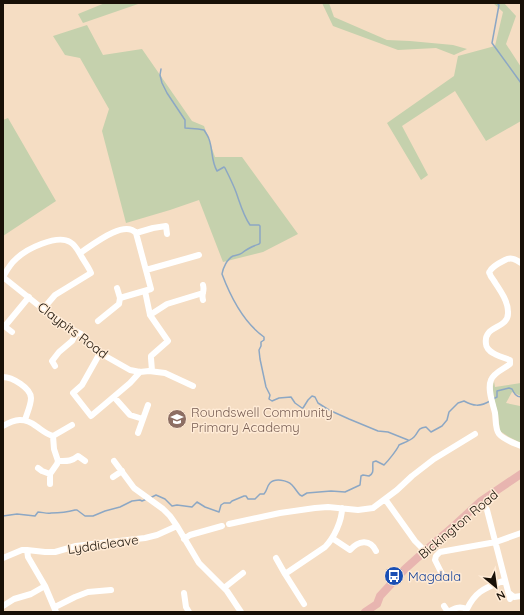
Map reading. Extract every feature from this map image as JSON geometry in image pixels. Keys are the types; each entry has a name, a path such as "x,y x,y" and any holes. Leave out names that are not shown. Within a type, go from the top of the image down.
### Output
{"main road":[{"name":"Bickington Road","path":"365,612 377,604 380,596 424,551 455,525 480,501 521,474"}],"street":[{"path":"80,253 105,236 116,231 132,229 136,232 166,226 167,234"},
{"path":"120,298 151,289 136,232"},
{"path":"3,276 17,257 33,247 59,240 67,240 75,245 91,273 54,295 43,308"},
{"path":"146,270 199,255"},
{"path":"521,263 512,258 505,260 489,271 506,302 508,316 504,322 486,334 486,345 489,350 492,353 510,360 510,364 495,374 491,379 490,384 490,392 497,428 500,435 521,446"},
{"name":"Claypits Road","path":"3,276 43,308 80,334 100,353 130,370 140,372 149,370 164,373 193,386"},
{"path":"203,285 203,300"},
{"path":"98,321 119,304 120,298 117,288"},
{"path":"145,291 150,315 168,341 151,356 152,371"},
{"path":"150,315 166,304 203,293"},
{"path":"12,332 4,326 29,297"},
{"path":"55,366 52,361 58,352 72,342 77,332"},
{"path":"100,353 82,385 73,393 91,416 130,383 140,372"},
{"path":"3,377 11,378 28,390 31,398 25,420"},
{"path":"114,397 130,415 143,419"},
{"path":"138,433 148,405"},
{"path":"3,426 15,420 25,420 35,424 48,435 53,436 72,425"},
{"path":"229,524 280,512 315,508 342,508 358,510 373,508 434,459 476,433"},
{"path":"50,484 50,474 58,461 54,449 53,436"},
{"path":"77,449 78,456 85,461"},
{"path":"58,461 67,462 74,460 78,456"},
{"path":"114,461 134,488 163,509 177,526 199,564 227,591 241,612"},
{"path":"38,468 42,472 50,474"},
{"path":"113,477 122,471"},
{"path":"385,499 415,541 424,551"},
{"path":"480,501 487,510 509,596 521,596"},
{"path":"284,574 329,543 340,522 342,508"},
{"name":"Lyddicleave","path":"3,558 22,550 55,552 83,545 145,538 157,535 177,526"},
{"path":"184,539 190,535 222,526"},
{"path":"442,574 435,560 436,556 440,552 496,542 521,533"},
{"path":"332,538 355,555"},
{"path":"350,550 361,542 371,543 376,547"},
{"path":"27,550 28,557 45,586 55,610 75,597 88,592 111,590"},
{"path":"276,558 284,574 304,604"},
{"path":"224,588 243,573"},
{"path":"444,606 448,612 460,607 467,610 471,600 476,594 485,588 505,580"},
{"path":"3,606 14,599 31,594 45,586"},
{"path":"184,593 186,607 189,612"}],"green space":[{"path":"105,3 141,3 83,23 78,14"},
{"path":"322,3 329,3 334,17 387,40 453,45 467,49 454,55 436,48 398,50 333,26"},
{"path":"493,3 504,3 516,16 506,44 521,67 521,121 486,141 455,91 402,126 428,175 421,180 387,123 454,76 458,56 495,46 503,12"},
{"path":"87,25 103,55 142,49 192,121 204,126 215,157 242,157 298,234 263,252 223,262 199,200 126,223 102,131 109,109 80,58 65,55 53,36"},
{"path":"8,118 56,201 3,236 3,120"},
{"path":"494,381 495,387 521,383 521,396 512,392 506,403 520,406 521,408 521,443 500,431 498,414 492,392"}],"waterway":[{"path":"497,3 499,5 492,43 521,83"},
{"path":"161,69 160,75 162,83 185,120 185,128 204,130 209,139 217,171 224,167 225,168 250,225 260,226 260,243 240,254 231,257 223,269 222,274 238,309 250,324 264,337 259,350 266,387 270,395 269,399 272,401 279,398 291,397 295,403 303,408 312,396 315,397 318,403 329,410 378,431 388,432 408,440"},
{"path":"493,399 497,397 497,391 509,388 512,389 516,396 521,397"},
{"path":"150,498 156,495 165,499 172,506 177,505 192,507 197,502 205,507 219,512 221,505 224,503 230,503 244,496 248,499 255,499 260,494 264,494 269,484 275,480 290,483 302,496 307,493 331,491 345,492 360,485 361,476 371,475 373,472 373,462 376,461 384,465 399,445 409,441 416,435 418,430 426,427 431,432 442,426 447,420 449,412 458,403 464,401 470,404 480,405 490,401"},
{"path":"3,516 17,514 35,516 38,512 49,513 75,510 85,516 93,516 120,507 132,501 142,501 147,499"}],"place":[{"name":"Roundswell Community Primary Academy","path":"177,419"},
{"name":"Magdala","path":"394,576"}]}
